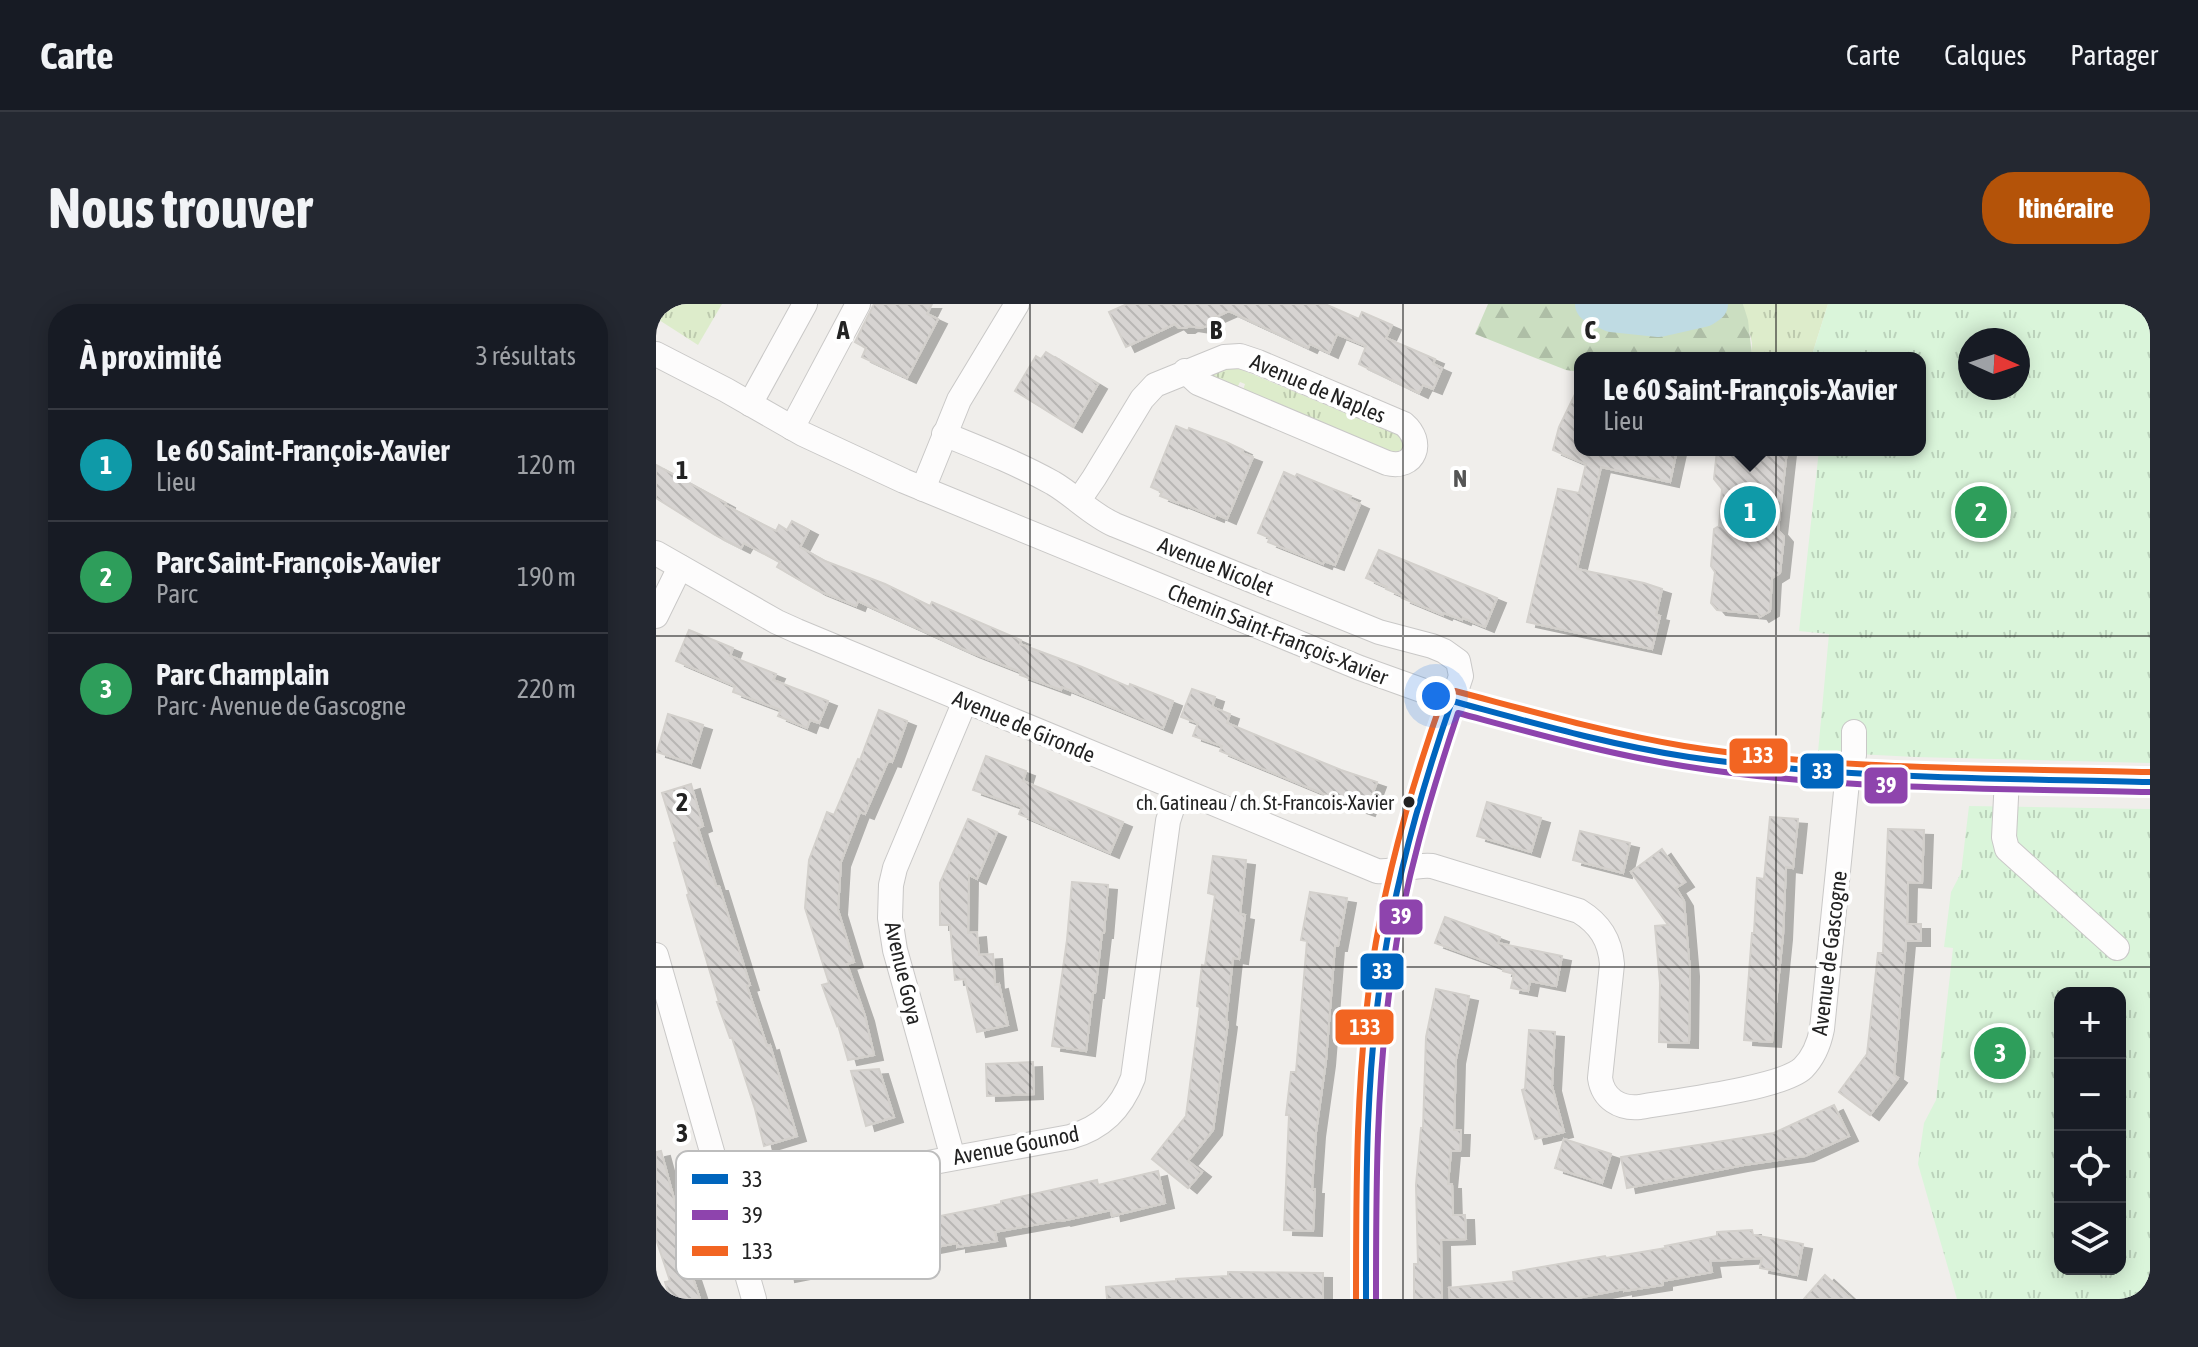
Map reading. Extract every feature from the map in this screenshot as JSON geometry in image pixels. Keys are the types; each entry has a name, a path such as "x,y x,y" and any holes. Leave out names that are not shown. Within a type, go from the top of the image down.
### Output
{"street":[{"path":"750,404 805,304"},
{"path":"792,428 858,304"},
{"path":"923,489 964,391 1017,304"},
{"name":"Chemin Saint-François-Xavier","path":"656,337 726,390"},
{"name":"Chemin Saint-François-Xavier","path":"656,354 792,428 923,489 1374,674 1452,701 1576,735 1719,762 1848,772 2150,782"},
{"name":"Avenue de Naples","path":"1079,500 1149,390 1185,371 1236,355 1404,424 1411,430 1416,442 1414,453 1404,463 1387,463 1198,383 1185,371"},
{"name":"Avenue Nicolet","path":"944,434 1036,474 1079,500 1104,521 1379,632 1444,651 1458,661 1460,667 1461,676 1452,701"},
{"name":"Avenue de Gironde","path":"656,553 777,622 1377,871 1403,869"},
{"path":"656,616 680,567"},
{"name":"Avenue Goya","path":"953,1158 895,950 890,903 895,868 965,701"},
{"path":"1366,1299 1367,1152 1374,1035 1387,941 1428,775 1452,701"},
{"name":"Avenue de Gascogne","path":"1403,869 1432,866 1571,907 1596,923 1608,942 1612,964 1601,1085 1604,1093 1617,1104 1640,1107 1773,1083 1803,1068 1819,1042 1848,772 1854,755 1854,732"},
{"path":"2007,778 2004,837 2007,849 2117,948"},
{"name":"Avenue Gounod","path":"940,1160 1085,1133 1110,1116 1120,1104 1135,1065 1168,821 1178,790"},
{"path":"656,955 713,1151"},
{"path":"749,1279 754,1299"}],"green space":[{"path":"656,304 722,304 698,345 656,318"},
{"path":"1488,304 1743,304 1752,352 1574,352 1574,371 1475,334"},
{"path":"1743,304 1828,304 1813,352 1751,352"},
{"path":"1828,304 2150,304 2150,763 1818,752 1829,634 1799,631 1818,456 1926,456 1926,352 1813,352"},
{"path":"1227,368 1240,369 1398,435 1402,438 1402,449 1394,454 1243,390 1245,384 1240,382 1237,388 1209,376"},
{"path":"1969,806 2150,809 2150,1299 1957,1299 1918,1164 1924,1123 1936,1100 1953,948 1944,947 1951,892 1961,873"}],"building":[{"path":"874,304 932,304 927,314 938,319 907,378 862,357 866,348 855,342"},
{"path":"1127,304 1325,304 1359,319 1362,312 1392,325 1386,338 1435,359 1433,364 1442,368 1433,389 1423,385 1419,393 1359,364 1366,346 1337,334 1329,353 1310,344 1308,348 1229,311 1211,319 1207,326 1179,328 1175,324 1126,347 1109,312"},
{"path":"1046,352 1098,384 1073,427 1015,391 1036,356 1041,359"},
{"path":"1574,396 1574,456 1676,456 1670,482 1601,467 1577,569 1662,589 1656,615 1660,616 1652,649 1527,622 1558,489 1579,493 1586,464 1553,450 1559,427"},
{"path":"1176,426 1226,442 1253,457 1227,519 1160,496 1162,492 1151,487"},
{"path":"1716,456 1786,456 1778,530 1784,537 1780,573 1772,578 1770,611 1760,617 1758,614 1717,610 1711,603 1715,572 1711,566 1714,529 1719,526 1722,489 1714,479"},
{"path":"656,465 776,531 779,525 787,530 792,521 809,530 800,547 825,561 885,584 930,606 932,602 1021,640 1020,644 1173,701 1163,728 1062,687 1061,690 1020,675 1021,672 858,601 856,606 817,590 777,567 780,562 744,543 741,548 715,535 656,498"},
{"path":"1284,472 1295,477 1297,474 1351,496 1349,499 1360,504 1335,565 1324,561 1323,564 1268,542 1270,538 1258,533"},
{"path":"1379,550 1497,598 1485,627 1463,618 1443,615 1402,598 1366,578"},
{"path":"689,630 733,648 730,656 776,674 773,680 828,701 819,723 810,720 807,728 778,716 781,710 733,692 735,686 676,661"},
{"path":"1192,689 1215,697 1212,707 1230,714 1227,723 1377,782 1366,811 1328,798 1220,751 1222,746 1193,736 1198,723 1181,717"},
{"path":"879,710 907,721 892,762 888,761 865,814 860,812 841,862 838,910 854,962 847,964 865,1016 874,1055 848,1060 822,985 829,983 805,908 809,860 827,812 834,815"},
{"path":"668,714 703,725 691,763 657,752"},
{"path":"986,756 1026,771 1023,781 1123,822 1110,853 1019,814 1022,807 973,790"},
{"path":"691,784 703,826 698,828 797,1136 764,1146 732,1038 717,1002 662,793"},
{"path":"1487,802 1541,818 1531,852 1477,836"},
{"path":"1770,817 1798,819 1793,868 1786,867 1783,935 1772,1042 1744,1040 1757,878 1764,879"},
{"path":"968,819 997,832 977,879 969,875 968,933 977,932 979,955 993,954 995,985 999,984 1008,1025 977,1032 965,979 955,980 950,925 940,925 940,883"},
{"path":"1888,829 1924,830 1922,883 1908,882 1907,924 1921,924 1921,941 1906,941 1894,1075 1898,1078 1870,1115 1839,1092 1867,1054 1878,953 1883,953"},
{"path":"1580,831 1630,843 1623,873 1573,860"},
{"path":"1662,849 1685,882 1676,888 1684,901 1690,971 1689,1043 1659,1042 1660,983 1655,926 1668,925 1631,872"},
{"path":"1213,856 1246,860 1240,914 1245,915 1239,959 1233,958 1228,1022 1213,1130 1188,1161 1202,1172 1188,1188 1152,1159 1186,1116 1200,1007 1197,1006 1202,965 1205,966 1215,895 1208,893"},
{"path":"1072,882 1108,885 1086,1051 1052,1046"},
{"path":"1310,892 1347,898 1338,946 1335,946 1326,1061 1316,1132 1313,1231 1284,1230 1289,1115 1286,1115 1291,1072 1296,1072 1307,941 1301,940"},
{"path":"1445,917 1500,937 1498,943 1562,956 1556,986 1530,981 1528,991 1511,988 1514,974 1503,971 1504,968 1435,943"},
{"path":"1436,989 1469,996 1456,1059 1454,1130 1461,1130 1460,1151 1451,1151 1448,1184 1452,1184 1453,1215 1465,1215 1466,1239 1441,1240 1442,1299 1414,1299 1414,1264 1418,1264 1416,1185 1423,1128 1426,1037"},
{"path":"1529,1030 1555,1032 1552,1086 1564,1132 1535,1139 1522,1090 1525,1089"},
{"path":"1033,1062 1034,1094 987,1096 986,1064"},
{"path":"879,1069 894,1117 866,1126 851,1071"},
{"path":"1834,1105 1849,1136 1805,1156 1627,1188 1621,1157 1774,1133"},
{"path":"1564,1139 1611,1154 1602,1183 1555,1168"},
{"path":"661,1151 676,1206 676,1279 693,1279 700,1299 670,1299 665,1282 670,1281 656,1239 656,1152"},
{"path":"1158,1171 1165,1203 1112,1216 1111,1210 995,1232 997,1241 940,1246 940,1216 1097,1180 1098,1185"},
{"path":"1752,1230 1753,1235 1803,1244 1797,1275 1760,1268 1762,1258 1710,1261 1712,1272 1663,1281 1663,1285 1572,1299 1450,1299 1449,1288 1514,1281 1513,1272 1666,1248 1717,1236 1717,1232"},
{"path":"1228,1272 1323,1273 1323,1299 1107,1299 1106,1287 1228,1276"},
{"path":"1825,1275 1851,1299 1804,1299"}],"waterway":[{"path":"1594,304 1612,313 1659,318 1709,304"}],"transit line":[{"name":"133","path":"1356,1299 1360,1090 1372,966 1401,830 1447,692 1455,691 1626,735 1742,754 1917,767 2150,772"},
{"name":"33","path":"1366,1299 1370,1090 1377,1006 1395,898 1452,701 1629,746 1746,764 1919,776 2150,782"},
{"name":"39","path":"1376,1299 1380,1094 1392,972 1403,906 1419,841 1458,713 1626,755 1741,774 1916,787 2150,792"}],"place":[{"name":"Le 60 Saint-François-Xavier","path":"1750,512"},
{"name":"Parc Saint-François-Xavier","path":"1981,512"},
{"name":"ch. Gatineau / ch. St-Francois-Xavier","path":"1409,802"},
{"name":"Parc Champlain","path":"2000,1053"}],"district":[{"name":"N","path":"1460,478"}]}
